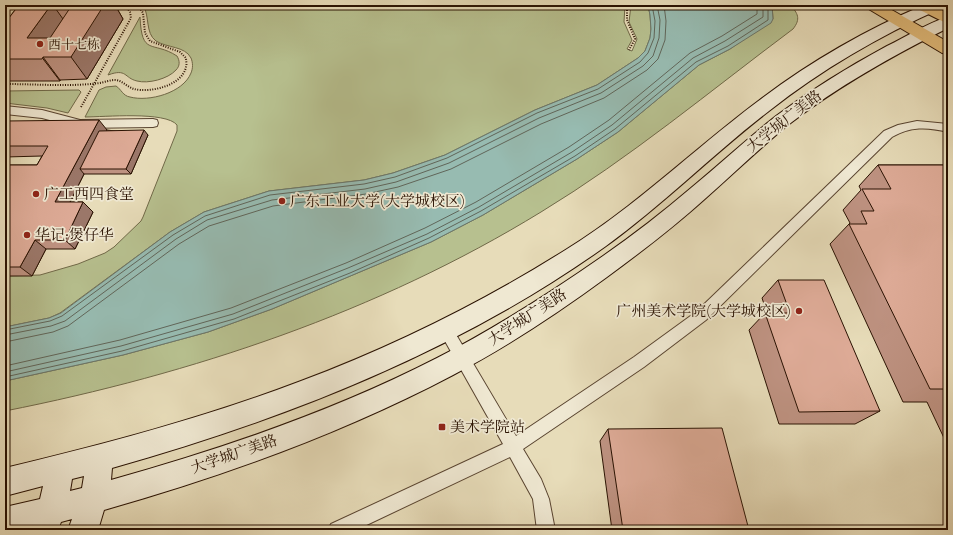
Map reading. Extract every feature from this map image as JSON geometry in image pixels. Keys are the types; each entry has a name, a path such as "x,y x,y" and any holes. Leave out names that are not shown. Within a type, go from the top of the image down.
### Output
{"main road":[{"path":"872,5 948,49"},
{"path":"929,6 948,19"},
{"name":"大学城广美路","path":"5,482 61,469 150,445 236,417 373,365 446,330 512,294 580,252 654,198 766,104 824,65 929,6"},
{"name":"大学城广美路","path":"5,521 47,520 93,499 239,454 316,425 375,400 461,358 498,337 552,302 599,271 644,238 698,194 755,142 824,91 873,60 948,22"},
{"path":"83,530 93,499 100,459"},
{"path":"47,520 61,469"}],"lane":[{"path":"5,110 42,114 86,124 154,123"},
{"path":"337,530 513,447 592,395 701,316 888,134 910,125 929,125 948,128"},
{"path":"446,330 535,485 541,499 546,530"}],"path":[{"path":"72,122 131,18 130,12 125,5"},
{"path":"5,84 94,83 118,80 134,89 153,89 169,84 180,78 186,70 187,62 184,55 175,50 158,45 147,37 144,29 143,13 138,5"},
{"path":"628,5 626,20 635,39 629,50"}],"green space":[{"path":"143,5 625,5 624,22 632,40 627,49 632,51 637,39 629,22 631,5 648,5 651,29 650,38 645,51 638,58 597,85 535,110 445,155 393,173 364,180 269,191 204,212 170,232 60,313 49,318 5,327 5,276 40,275 78,264 105,253 114,247 141,221 143,217 177,131 177,125 171,121 148,116 85,117 99,90 106,87 116,86 130,97 156,97 173,91 181,86 191,73 191,58 185,51 160,43 150,34"},
{"path":"772,5 790,5 793,8 797,13 798,19 793,29 638,147 541,212 479,248 415,280 349,309 282,335 214,358 145,378 75,396 5,411 5,381 123,355 208,332 272,309 431,242 483,215 577,159 618,132 699,65 730,49 773,19"},
{"path":"140,17 141,30 146,43 150,46 168,51 177,56 179,62 178,67 168,76 147,82 133,80 122,73 108,75"},
{"path":"79,90 81,92 68,113 47,108 5,103 5,91"}],"water":[{"path":"648,5 772,5 773,19 771,23 730,49 699,65 618,132 577,159 483,215 431,242 272,309 208,332 123,355 5,381 5,327 49,318 61,313 170,232 204,212 269,191 364,180 393,173 445,155 535,110 597,85 638,58 645,51 650,38 651,29"}],"building":[{"path":"19,5 51,5 27,38 50,38 72,5 104,5 71,57 5,59 5,23"},
{"name":"广工西四食堂","path":"99,120 55,202 83,202 65,240 35,240 20,267 5,267 5,165 37,165 48,146 5,146 5,121"},
{"path":"144,130 126,169 80,169 99,131"},
{"path":"878,165 948,165 948,389 930,389 849,224 867,224 861,211 874,211 862,189 891,189"},
{"path":"778,280 824,280 880,411 799,412 765,313 790,313"},
{"path":"722,428 749,530 623,530 608,429"}],"place":[{"name":"西十七栋","path":"40,44"},
{"name":"广工西四食堂","path":"36,194"},
{"name":"广东工业大学(大学城校区)","path":"282,201"},
{"name":"华记·煲仔华","path":"27,235"},
{"name":"广州美术学院(大学城校区)","path":"799,311"},
{"name":"美术学院站","path":"442,427"}]}
